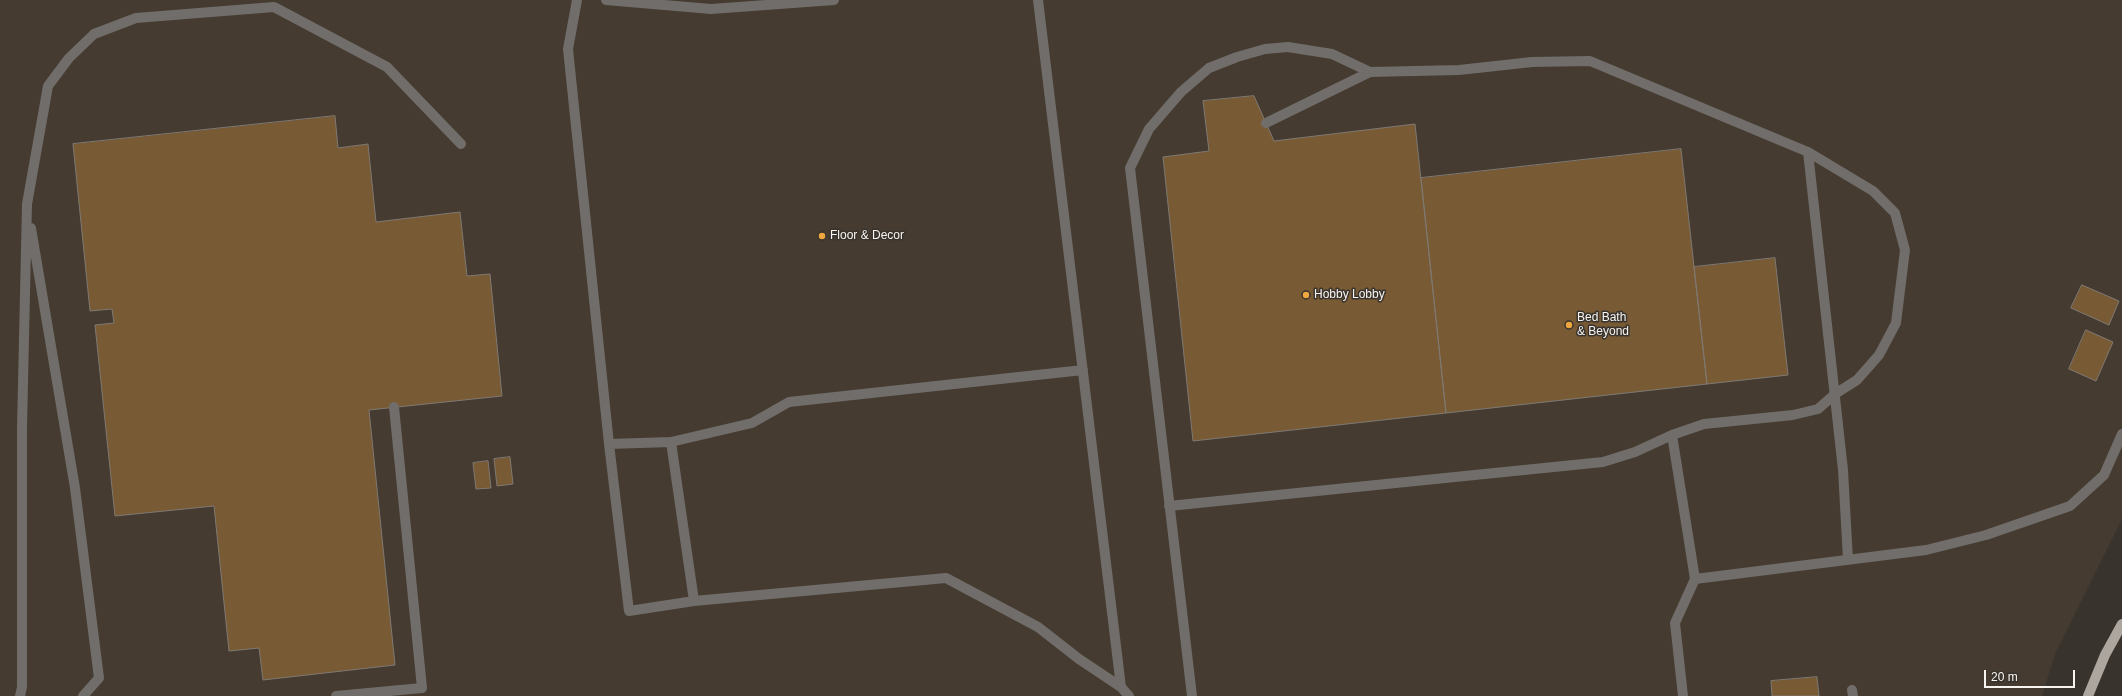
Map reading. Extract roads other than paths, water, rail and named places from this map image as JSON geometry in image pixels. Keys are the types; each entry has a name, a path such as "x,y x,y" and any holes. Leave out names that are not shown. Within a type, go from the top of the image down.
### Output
{"main road":[{"path":"2088,696 2105,655 2122,624"}],"lane":[{"path":"577,0 568,50 609,444 629,611 694,601 946,578 1038,627 1079,659 1121,687 1129,696"},
{"path":"606,0 711,9 834,0"},
{"path":"1038,0 1121,687"},
{"path":"20,696 22,687 22,428 26,204 48,86 69,58 94,34 136,18 274,7 387,67 461,144"},
{"path":"1192,696 1168,506 1130,168 1149,129 1181,92 1209,68 1265,49 1288,47 1332,54 1370,72"},
{"path":"1168,506 1603,462 1635,452 1672,435 1704,424 1792,415 1818,409 1856,380 1879,355 1896,323 1905,250 1895,213 1873,191 1808,152 1590,61 1532,62 1459,70 1370,72 1266,123"},
{"path":"1808,152 1836,394 1843,470 1848,560"},
{"path":"26,204 75,488 99,678 83,696"},
{"path":"609,444 670,442 752,423 790,402 1083,370"},
{"path":"336,696 422,688 394,407"},
{"path":"1694,579 1926,550 1986,535 2070,506 2104,475 2122,434"},
{"path":"1672,435 1694,579 1675,623 1683,696"},
{"path":"670,442 694,601"}],"place":[{"name":"Floor & Decor","path":"822,236"},
{"name":"Hobby Lobby","path":"1306,295"},
{"name":"Bed Bath & Beyond","path":"1569,325"}]}
